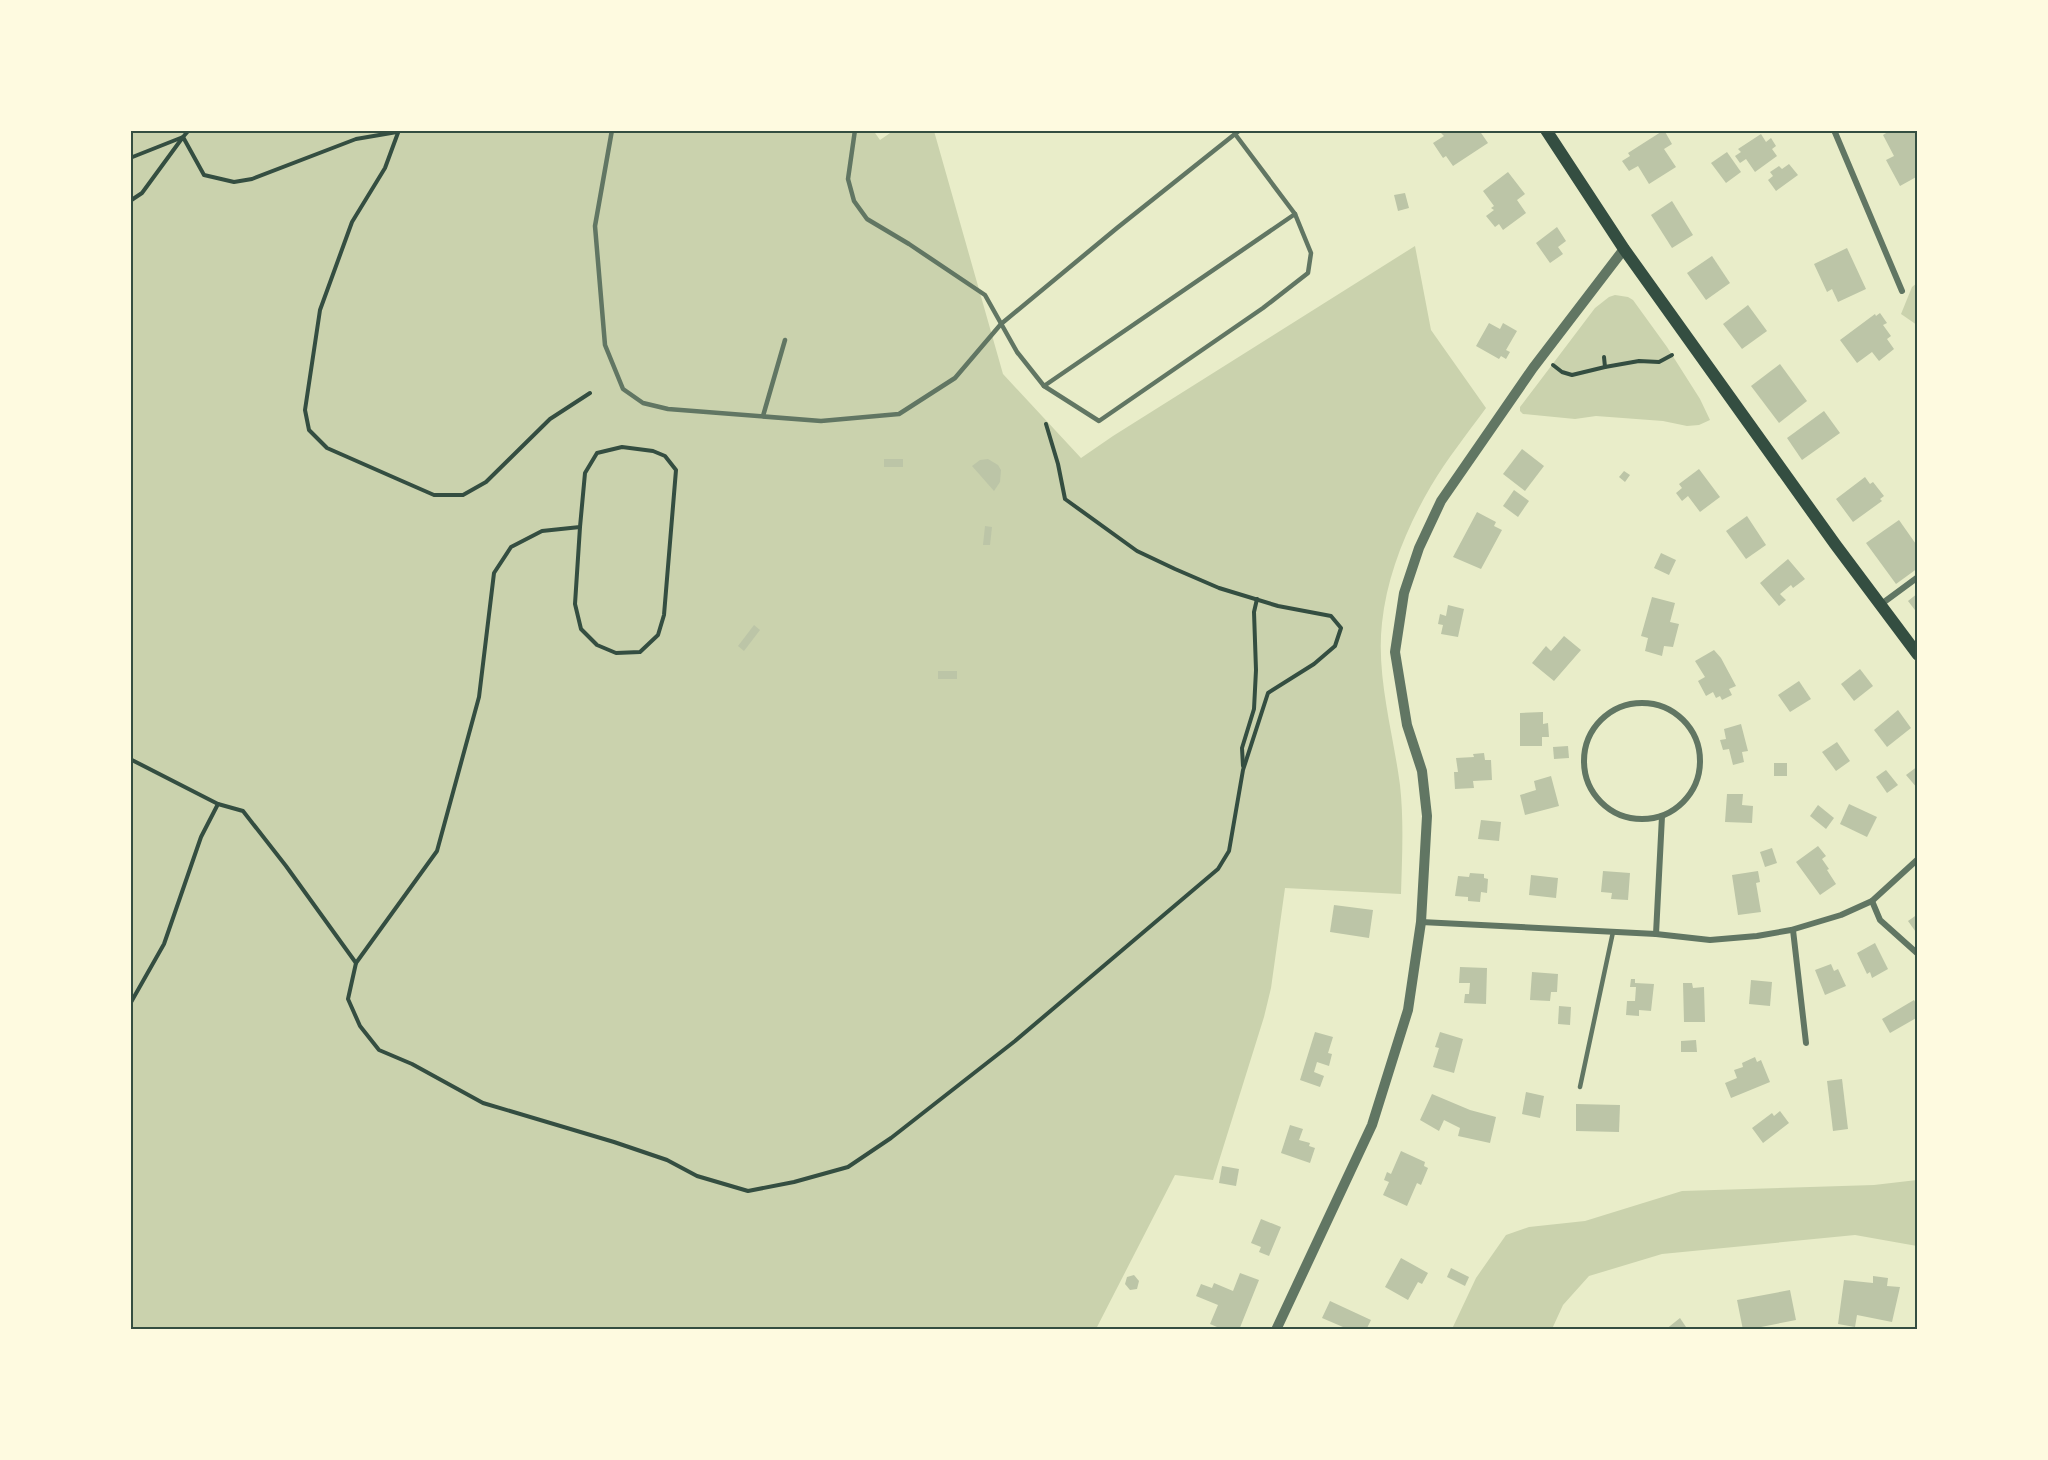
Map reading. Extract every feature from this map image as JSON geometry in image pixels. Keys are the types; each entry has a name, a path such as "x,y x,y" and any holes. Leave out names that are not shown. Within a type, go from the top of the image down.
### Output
{"main road":[{"path":"1546,130 1624,249 1917,655"}],"street":[{"path":"1834,130 1902,291"},
{"path":"1276,1329 1372,1125 1408,1010 1421,922 1427,816 1422,771 1407,725 1395,652 1404,593 1419,548 1442,501 1533,368 1624,249"},
{"path":"1879,605 1917,577"},
{"path":"1643,703 1663,706 1680,717 1693,732 1699,751 1699,771 1692,790 1679,806 1662,816 1644,819 1625,817 1609,809 1596,796 1587,780 1584,762 1586,744 1594,728 1607,714 1623,706 1643,703"},
{"path":"1656,934 1662,816"},
{"path":"1421,922 1656,934 1710,940 1757,936 1793,930 1841,915 1872,901 1917,859"},
{"path":"1872,901 1880,920 1917,954"},
{"path":"1793,930 1806,1043"}],"lane":[{"path":"612,130 596,226 606,345 623,389 643,403 668,409 822,421 899,414 955,378 1001,324 1237,132 1295,214 1311,253 1308,273 1263,308 1099,421 1044,386 1017,352 1001,324 986,295 867,219 854,201 848,179 855,130"},
{"path":"1044,386 1295,214"},
{"path":"763,416 785,340"},
{"path":"1580,1087 1613,932"}],"path":[{"path":"130,201 142,193 189,130"},
{"path":"183,137 204,175 234,182 252,179 356,139 398,131"},
{"path":"398,131 385,168 352,222 320,310 305,410 309,430 327,448 412,486 434,495 463,495 486,482 550,418 590,393"},
{"path":"130,158 183,137"},
{"path":"1552,365 1572,375 1605,367 1659,362 1672,355"},
{"path":"1604,357 1605,367"},
{"path":"580,527 542,531 511,547 494,573 479,697 437,851 356,963 348,999 360,1026 379,1050 412,1064 483,1104 614,1142 666,1160 697,1176 748,1191 794,1182 848,1167 891,1138 1015,1041 1218,869 1229,851 1243,770 1268,693 1314,664 1335,646 1341,628 1331,616 1257,600 1219,588 1137,551 1065,499 1058,464 1046,424"},
{"path":"622,447 653,451 665,456 676,470 664,615 658,635 640,652 616,653 597,645 581,629 575,604 580,527 585,473 597,453 622,447"},
{"path":"1243,770 1242,748 1254,709 1256,670 1254,612 1257,600"},
{"path":"130,759 218,804 243,811 356,963"},
{"path":"130,1004 164,944 201,837 218,804"}],"green space":[{"path":"873,130 880,140 893,131 934,131 1003,374 1081,458 1415,246 1431,330 1486,408 1444,466 1422,502 1399,552 1388,587 1382,623 1381,663 1400,785 1401,894 1285,888 1271,988 1264,1017 1213,1180 1175,1175 1096,1329 131,1330 131,131"},
{"path":"1917,283 1917,325 1901,314 1912,287"},
{"path":"1615,295 1633,300 1667,347 1700,399 1710,420 1699,425 1687,426 1663,421 1596,416 1575,419 1523,414 1520,411 1520,407 1595,308"},
{"path":"1917,1180 1917,1246 1855,1235 1662,1254 1589,1276 1563,1305 1552,1329 1452,1329 1476,1278 1506,1235 1529,1227 1585,1221 1682,1191 1874,1185"}],"building":[{"path":"1444,130 1479,130 1488,143 1453,166 1446,156 1443,158 1433,143 1444,136 1441,133"},
{"path":"1664,130 1672,144 1664,149 1676,167 1649,184 1638,166 1629,171 1622,161 1630,156 1628,153"},
{"path":"1891,130 1918,130 1918,176 1900,186 1886,160 1894,156 1883,135"},
{"path":"1761,134 1766,142 1771,138 1776,146 1772,149 1777,156 1755,172 1746,159 1740,163 1735,156 1741,152 1738,149"},
{"path":"1727,152 1741,172 1726,183 1711,163"},
{"path":"1789,164 1798,175 1776,191 1768,180 1773,176 1770,172 1779,166 1782,169"},
{"path":"1508,172 1525,194 1517,200 1526,213 1503,230 1499,224 1495,227 1486,216 1494,210 1491,208 1494,206 1483,191"},
{"path":"1405,193 1409,208 1398,211 1394,195"},
{"path":"1672,201 1693,235 1672,248 1651,215"},
{"path":"1557,227 1566,241 1558,247 1563,254 1550,263 1536,243"},
{"path":"1847,248 1866,289 1838,302 1832,289 1827,292 1814,264"},
{"path":"1712,256 1730,283 1706,300 1687,273"},
{"path":"1748,305 1767,331 1742,349 1723,324"},
{"path":"1880,313 1887,323 1883,325 1891,336 1887,339 1894,349 1879,361 1872,352 1857,363 1840,340 1875,314 1876,316"},
{"path":"1489,323 1500,329 1503,323 1517,331 1506,350 1510,352 1506,359 1501,356 1499,359 1476,346"},
{"path":"1780,364 1807,401 1779,423 1751,386"},
{"path":"1824,411 1840,433 1802,460 1787,438"},
{"path":"1522,449 1544,466 1525,491 1503,474"},
{"path":"884,459 903,459 903,467 884,467"},
{"path":"988,459 998,465 1001,470 1000,482 994,491 972,466 980,460"},
{"path":"1699,469 1720,497 1700,512 1688,496 1682,501 1676,493 1682,488 1679,484"},
{"path":"1624,471 1630,475 1625,482 1619,477"},
{"path":"1865,477 1870,484 1873,482 1884,496 1880,499 1882,501 1853,522 1836,499"},
{"path":"1514,490 1529,501 1518,517 1503,506"},
{"path":"1477,512 1496,522 1494,526 1502,530 1481,569 1453,557"},
{"path":"1747,516 1766,545 1746,559 1726,531"},
{"path":"1899,520 1918,547 1918,568 1896,584 1866,543"},
{"path":"985,526 992,527 990,545 983,545"},
{"path":"1661,553 1676,560 1669,575 1654,568"},
{"path":"1788,559 1805,579 1793,588 1791,585 1780,594 1786,600 1779,606 1760,583"},
{"path":"1918,593 1918,614 1908,601"},
{"path":"1652,597 1675,603 1670,622 1679,624 1673,647 1664,646 1662,656 1645,651 1648,638 1641,636"},
{"path":"1448,605 1464,609 1458,637 1441,634 1443,625 1438,624 1440,614 1446,616"},
{"path":"754,625 760,630 744,651 738,646"},
{"path":"1564,636 1581,650 1554,681 1532,663 1546,646 1551,651"},
{"path":"1714,650 1721,658 1736,686 1729,689 1732,695 1722,700 1720,696 1716,698 1713,692 1706,696 1698,681 1705,677 1695,661"},
{"path":"1860,669 1873,686 1854,701 1841,684"},
{"path":"938,671 957,671 957,679 938,679"},
{"path":"1799,681 1811,699 1790,712 1778,695"},
{"path":"1898,710 1911,728 1887,747 1874,730"},
{"path":"1543,712 1543,724 1548,723 1549,737 1542,737 1542,746 1520,746 1520,713"},
{"path":"1741,724 1748,751 1742,752 1744,762 1733,765 1729,749 1723,750 1720,740 1726,739 1724,729"},
{"path":"1837,742 1850,761 1836,771 1822,752"},
{"path":"1568,746 1569,758 1554,759 1553,747"},
{"path":"1484,753 1485,760 1491,760 1492,780 1473,781 1474,788 1455,789 1454,772 1458,772 1456,758 1474,757 1473,754"},
{"path":"1774,763 1787,763 1787,776 1774,776"},
{"path":"1918,766 1918,789 1906,775"},
{"path":"1886,770 1898,785 1887,793 1876,777"},
{"path":"1551,776 1559,806 1525,815 1520,795 1536,790 1534,781"},
{"path":"1727,794 1743,794 1742,805 1753,806 1752,823 1725,822"},
{"path":"1849,804 1877,817 1867,837 1840,824"},
{"path":"1818,805 1834,818 1826,829 1810,816"},
{"path":"1481,820 1501,822 1499,841 1478,839"},
{"path":"1818,846 1826,856 1822,859 1836,884 1820,895 1796,862"},
{"path":"1772,848 1777,863 1765,867 1760,852"},
{"path":"1603,871 1630,873 1628,900 1611,899 1612,893 1601,892"},
{"path":"1758,871 1760,882 1756,883 1761,912 1738,915 1732,875"},
{"path":"1470,873 1484,874 1484,878 1488,879 1487,893 1481,892 1480,902 1468,901 1468,897 1455,896 1458,876 1469,877"},
{"path":"1531,875 1558,878 1556,898 1529,895"},
{"path":"1334,905 1373,910 1369,938 1330,932"},
{"path":"1918,914 1918,935 1908,921"},
{"path":"1875,943 1888,969 1872,978 1870,972 1867,974 1857,953"},
{"path":"1831,964 1834,971 1838,969 1846,986 1825,995 1815,970"},
{"path":"1460,967 1487,968 1486,1004 1464,1003 1465,994 1469,994 1470,983 1459,983"},
{"path":"1532,972 1558,974 1557,992 1551,992 1550,1001 1530,1000"},
{"path":"1631,979 1635,979 1635,983 1654,984 1651,1011 1639,1010 1639,1016 1626,1015 1627,1001 1635,1001 1636,987 1630,987"},
{"path":"1751,980 1772,982 1770,1006 1749,1004"},
{"path":"1683,983 1692,983 1693,988 1704,987 1705,1022 1684,1022"},
{"path":"1914,1000 1918,1007 1918,1017 1890,1033 1882,1019"},
{"path":"1559,1006 1571,1007 1570,1025 1558,1024"},
{"path":"1315,1032 1333,1037 1328,1053 1332,1054 1329,1066 1317,1062 1314,1072 1324,1076 1320,1087 1300,1080"},
{"path":"1440,1032 1463,1039 1454,1073 1433,1067 1439,1048 1435,1047"},
{"path":"1696,1040 1697,1052 1681,1052 1681,1041"},
{"path":"1755,1057 1757,1062 1761,1060 1770,1082 1731,1098 1725,1083 1737,1078 1734,1070 1743,1067 1742,1063"},
{"path":"1842,1079 1848,1129 1833,1131 1827,1081"},
{"path":"1526,1092 1544,1096 1540,1118 1522,1114"},
{"path":"1432,1094 1470,1110 1496,1117 1490,1143 1458,1136 1460,1128 1444,1120 1439,1131 1420,1120"},
{"path":"1576,1104 1620,1105 1619,1132 1576,1131"},
{"path":"1780,1111 1789,1123 1763,1143 1752,1128 1772,1113 1774,1116"},
{"path":"1290,1125 1303,1129 1299,1140 1310,1143 1309,1146 1315,1148 1310,1163 1281,1153"},
{"path":"1401,1151 1425,1162 1424,1166 1428,1168 1421,1185 1417,1183 1407,1206 1383,1195 1389,1182 1384,1180 1387,1172 1391,1174"},
{"path":"1222,1166 1239,1169 1236,1186 1219,1183"},
{"path":"1261,1219 1281,1227 1269,1256 1259,1252 1261,1247 1251,1243"},
{"path":"1401,1258 1428,1273 1422,1284 1418,1282 1408,1300 1385,1287"},
{"path":"1451,1268 1469,1277 1465,1286 1447,1277"},
{"path":"1240,1273 1259,1280 1239,1330 1224,1330 1210,1324 1218,1305 1196,1296 1201,1284 1212,1288 1214,1283 1233,1291"},
{"path":"1134,1275 1139,1281 1137,1289 1130,1290 1125,1284 1127,1277"},
{"path":"1873,1276 1888,1278 1887,1286 1900,1287 1892,1322 1857,1315 1855,1327 1838,1324 1844,1280 1873,1283"},
{"path":"1790,1290 1796,1320 1761,1327 1761,1330 1743,1330 1737,1300"},
{"path":"1330,1301 1371,1320 1366,1330 1342,1330 1343,1327 1322,1318"},
{"path":"1680,1318 1688,1330 1665,1330"}]}
